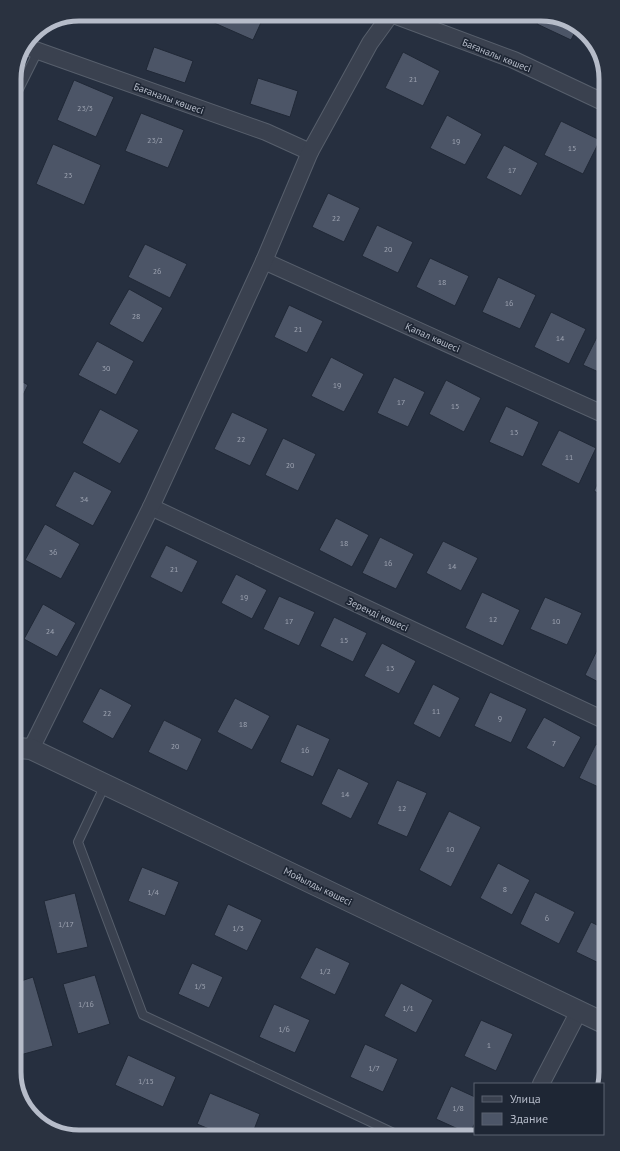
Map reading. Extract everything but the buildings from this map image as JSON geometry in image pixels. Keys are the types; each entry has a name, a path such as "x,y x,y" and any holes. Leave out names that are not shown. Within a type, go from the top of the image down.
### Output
{"street":[{"path":"24,749 151,507 264,261 310,152 370,43 386,21"},
{"name":"Бағаналы көшесі","path":"410,21 514,60 599,100"},
{"name":"Бағаналы көшесі","path":"32,49 266,132 310,152"},
{"name":"Қапал көшесі","path":"264,261 599,412"},
{"name":"Зеренді көшесі","path":"151,507 599,718"},
{"name":"Мойылды көшесі","path":"24,749 105,785 599,1021"},
{"path":"541,1083 579,1011"}],"lane":[{"path":"21,80 32,49"},
{"path":"105,785 78,842 142,1015 387,1130"}]}
